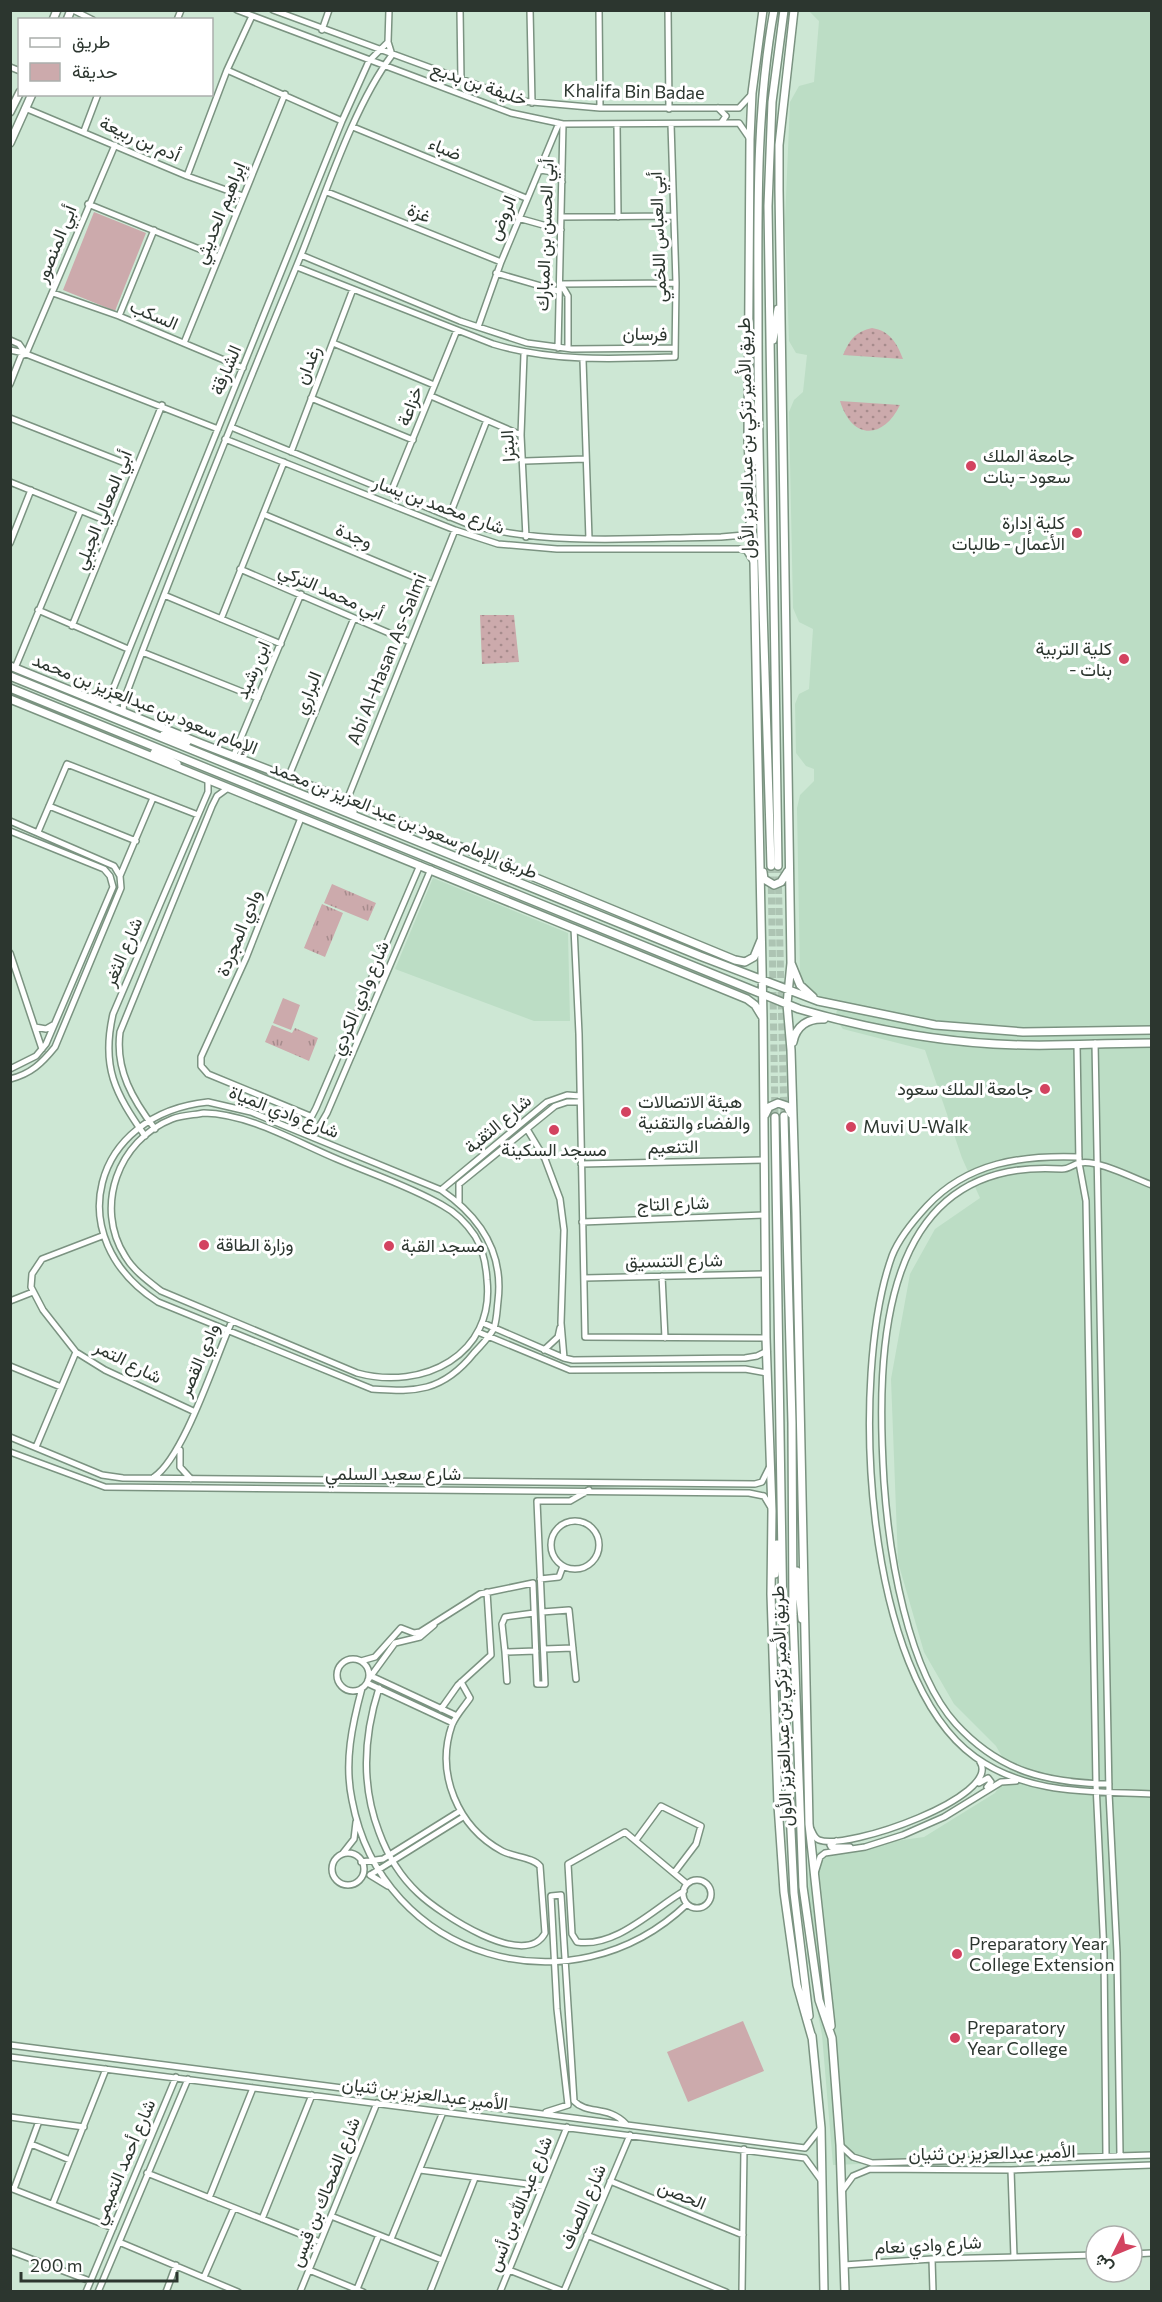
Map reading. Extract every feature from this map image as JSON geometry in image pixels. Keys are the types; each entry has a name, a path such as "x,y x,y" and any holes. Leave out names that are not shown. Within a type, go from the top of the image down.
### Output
{"main road":[{"path":"763,10 750,139 748,410 763,928 765,1274 772,1511 773,1651 784,1893 797,1985 812,2038"},
{"name":"طريق الأمير تركي بن عبدالعزيز الأول","path":"774,10 768,47 758,167 761,478 775,866 770,154 784,10"},
{"path":"794,10 779,146 791,963 787,1004 793,1123 809,1824 832,2038"},
{"path":"10,112 18,96"},
{"path":"10,143 31,96"},
{"path":"770,357 781,302"},
{"path":"748,410 761,478"},
{"name":"الإمام سعود بن عبدالعزيز بن محمد","path":"13,667 232,757 347,800 735,960 745,962 758,953 763,928"},
{"name":"طريق الإمام سعود بن عبد العزيز بن محمد","path":"10,676 764,982 787,989"},
{"name":"طريق الإمام سعود بن عبد العزيز بن محمد","path":"10,688 134,741 764,996"},
{"path":"10,699 741,997 755,1005 763,1018"},
{"path":"142,730 155,731 202,744"},
{"path":"134,741 195,774"},
{"path":"288,778 382,828"},
{"path":"760,862 765,879 774,885 781,882 789,865"},
{"path":"591,935 679,962"},
{"path":"675,935 717,963"},
{"path":"791,963 800,985 818,1001"},
{"path":"787,989 818,1001 935,1025 1023,1032 1152,1030"},
{"path":"764,996 835,1020"},
{"path":"866,1026 868,1013"},
{"path":"791,1050 794,1036 803,1024 816,1018 945,1039 1022,1045 1152,1043"},
{"path":"765,1120 769,1107 778,1103 789,1109 793,1123"},
{"name":"طريق الأمير تركي بن عبدالعزيز الأول","path":"824,2292 821,2128 794,1893 789,1805 780,1493 779,1116 792,1423 791,1507 803,1887 819,2000 832,2038 840,2145 845,2292"},
{"path":"773,1651 780,1493"},
{"path":"791,1507 805,1642"}],"street":[{"path":"72,10 89,18"},
{"name":"خليفة بن بديع","path":"237,10 511,113 561,123 740,123 750,139"},
{"name":"Khalifa Bin Badae","path":"273,10 322,30 521,101 600,108 739,108 753,93"},
{"path":"322,30 329,10"},
{"path":"389,10 388,42 392,55"},
{"path":"460,10 461,80"},
{"path":"530,10 532,102"},
{"path":"599,10 600,108"},
{"path":"668,10 669,109"},
{"path":"187,176 215,92 252,16"},
{"name":"الشارقة","path":"104,703 111,694 342,121 369,61 388,42"},
{"name":"الشارقة","path":"123,711 124,700 142,652 277,311 353,127 383,66 392,55"},
{"path":"227,70 342,121"},
{"name":"إبراهيم الحديثي","path":"184,343 285,94"},
{"path":"84,131 97,96"},
{"name":"أدم بن ربيعة","path":"25,108 187,176 243,196"},
{"path":"718,108 726,116 721,123"},
{"name":"الروض","path":"478,327 496,273 526,198 561,123"},
{"name":"أبي الحسن بن المبارك","path":"561,123 561,284 558,291 563,348"},
{"path":"617,124 618,217"},
{"name":"أبي العباس اللخمي","path":"671,124 672,216 676,283 675,348"},
{"name":"ضباء","path":"353,127 526,198"},
{"name":"أبي المنصور","path":"10,384 21,356 26,354 53,293 114,145"},
{"path":"538,171 545,170 556,174 562,182"},
{"name":"غزة","path":"327,192 501,262"},
{"path":"88,204 219,258"},
{"path":"561,217 672,216"},
{"path":"518,218 561,230"},
{"path":"119,316 153,230"},
{"name":"فرسان","path":"297,267 524,354 583,360 675,357 675,348 563,348 527,343 478,327 301,255"},
{"path":"496,273 558,291"},
{"path":"560,357 563,348 568,296 561,284 676,283"},
{"name":"رغدان","path":"291,452 353,289"},
{"name":"السكب","path":"53,293 119,316 243,368"},
{"path":"268,307 277,311"},
{"name":"خزاعة","path":"391,492 457,330"},
{"path":"10,340 19,344 26,354"},
{"path":"333,343 434,384"},
{"path":"10,350 162,405 218,429"},
{"name":"البترا","path":"524,354 521,435 525,461 526,537"},
{"path":"583,360 589,539"},
{"path":"431,396 521,435"},
{"path":"311,398 413,440"},
{"name":"أبي المعالي الجيلي","path":"72,626 162,405"},
{"path":"10,418 135,467"},
{"path":"449,517 487,420"},
{"name":"شارع محمد بن يسار","path":"231,427 470,525 526,537 589,539 744,535 752,516"},
{"path":"236,442 236,437 243,431"},
{"name":"شارع محمد بن يسار","path":"225,439 455,530 498,544 557,549 746,550 754,563"},
{"path":"525,461 585,459"},
{"path":"221,618 284,462"},
{"path":"197,479 208,484"},
{"path":"10,482 114,524"},
{"path":"10,543 31,490"},
{"path":"13,667 80,512"},
{"name":"وجدة","path":"263,514 433,585"},
{"name":"Abi Al-Hasan As-Salmi","path":"347,800 455,530"},
{"path":"721,537 731,539 731,545 723,550"},
{"name":"أبي محمد التركي","path":"240,569 410,642"},
{"name":"ابن رشيد","path":"232,757 301,594"},
{"path":"164,595 281,644"},
{"path":"38,610 128,649"},
{"name":"البراري","path":"288,778 354,618"},
{"path":"142,652 258,698"},
{"path":"111,694 114,703 124,700"},
{"path":"38,832 67,764 153,798 206,823"},
{"name":"شارع الثغر","path":"145,1136 112,1079 107,1059 108,1040 113,1014 208,792 208,780"},
{"name":"شارع الثغر","path":"155,1129 135,1100 124,1078 118,1051 120,1032 217,796 228,788"},
{"path":"120,876 153,798"},
{"path":"49,806 136,841"},
{"name":"وادي المجردة","path":"301,818 246,958 201,1057 201,1066 208,1074 312,1114"},
{"path":"10,821 101,858 114,866 120,876 121,888 55,1047 41,1065 25,1075 11,1078"},
{"path":"10,831 104,869 110,876 113,887 55,1024 42,1049 23,1065 10,1069"},
{"name":"شارع وادي الكردي","path":"303,1133 420,865"},
{"name":"شارع وادي الكردي","path":"313,1137 324,1117 431,870"},
{"path":"412,884 422,888"},
{"path":"574,928 585,1337 766,1338"},
{"path":"10,953 42,1049"},
{"path":"365,988 378,993"},
{"path":"35,1027 46,1029 55,1024"},
{"path":"1095,1043 1109,1793 1117,1953 1120,2154"},
{"path":"1077,1045 1079,1163 1086,1201 1096,1792 1104,1953 1106,2156"},
{"name":"شارع الثقبة","path":"441,1190 547,1102 567,1095 580,1099"},
{"name":"شارع الثقبة","path":"459,1202 459,1184 560,1103 580,1099"},
{"path":"126,1105 135,1100"},
{"name":"شارع وادي المياة","path":"102,1236 101,1191 106,1173 117,1149 138,1126 148,1119 185,1104 208,1102 240,1108 441,1190 459,1202 487,1235 496,1257 499,1293 493,1329"},
{"name":"شارع وادي المياة","path":"204,1113 229,1115 443,1205 466,1225 479,1245 485,1260 489,1292 483,1323 478,1332 459,1355 442,1366 419,1376 398,1379 377,1378 357,1373 162,1290 137,1271 122,1250 114,1230 111,1193 129,1152 145,1136 171,1119 204,1113"},
{"path":"312,1114 324,1117"},
{"path":"527,1129 545,1160 560,1199 564,1230 561,1323 564,1358"},
{"path":"961,1795 982,1776 982,1763 944,1727 930,1708 890,1607 874,1504 871,1387 882,1297 890,1263 910,1226 928,1204 960,1179 992,1164 1013,1159 1050,1156 1079,1157 1079,1163"},
{"name":"التنعيم","path":"581,1164 764,1160"},
{"path":"1109,1784 1056,1781 1003,1762 972,1739 945,1710 918,1653 897,1584 886,1512 881,1388 897,1278 911,1246 927,1220 959,1193 998,1174 1039,1167 1067,1168 1079,1163 1098,1165 1152,1185"},
{"name":"شارع التاج","path":"582,1222 765,1215"},
{"path":"10,1301 33,1292 30,1287 32,1274 42,1259 102,1236 133,1283 158,1302 358,1385 401,1391 440,1382 465,1364 493,1329"},
{"name":"شارع التنسيق","path":"584,1278 765,1274"},
{"path":"662,1276 665,1338"},
{"name":"شارع التمر","path":"33,1292 58,1331 76,1352 105,1370 193,1411"},
{"name":"وادي القصر","path":"153,1478 166,1468 180,1446 232,1321"},
{"path":"483,1323 564,1358 640,1360 745,1358 767,1351"},
{"path":"544,1350 558,1337 561,1323"},
{"path":"478,1332 570,1370 745,1369 767,1373"},
{"path":"511,1347 515,1338"},
{"path":"36,1447 76,1352"},
{"path":"714,1358 717,1363 715,1369"},
{"path":"745,1358 748,1364 745,1369"},
{"path":"628,1359 631,1364 628,1370"},
{"path":"640,1360 640,1370"},
{"path":"10,1366 61,1387"},
{"path":"871,1387 881,1388"},
{"path":"1090,1398 1102,1398"},
{"name":"شارع سعيد السلمي","path":"10,1437 102,1475 153,1478 748,1484 762,1482 770,1461"},
{"path":"180,1446 180,1467 191,1479"},
{"name":"شارع سعيد السلمي","path":"10,1452 105,1487 749,1493"},
{"path":"748,1484 756,1489 749,1493"},
{"path":"362,1688 348,1689 340,1683 338,1674 341,1665 348,1660 362,1661 375,1657 401,1628 414,1633 420,1632 463,1603 487,1592 533,1584 537,1684 545,1684 537,1501 570,1501 589,1490"},
{"path":"749,1493 764,1496 772,1511"},
{"path":"572,1520 587,1524 593,1529 599,1544 594,1559 582,1568 563,1566 554,1557 551,1549 553,1534 558,1527 572,1520"},
{"path":"540,1580 559,1577 563,1566"},
{"path":"441,1709 461,1682 491,1655 487,1592"},
{"path":"542,1612 569,1610 576,1679"},
{"path":"507,1682 502,1624 505,1617 534,1613"},
{"path":"446,1614 424,1635 395,1643 362,1688 349,1753 350,1784 355,1814 354,1839 334,1861 332,1869 336,1880 351,1885 362,1875 370,1875 380,1870 462,1814"},
{"path":"544,1649 573,1648"},
{"path":"505,1652 536,1651"},
{"path":"362,1661 368,1669 369,1679 379,1688 453,1723"},
{"path":"369,1679 457,1716"},
{"path":"379,1688 369,1725 366,1776 371,1808 393,1862 417,1892 457,1922 479,1934 525,1946 535,1944 545,1933 540,1866 537,1862 504,1852 475,1831 462,1814 450,1786 447,1762 453,1723 470,1698 461,1682"},
{"path":"974,1757 1022,1782"},
{"path":"865,1847 831,1847 832,1843 906,1823 929,1814 988,1778 991,1782 989,1786 975,1798"},
{"path":"814,1877 822,1854 865,1847 923,1827 1000,1782 1022,1782 1055,1789 1152,1794"},
{"path":"636,1840 661,1806 701,1826 696,1844 674,1873"},
{"path":"355,1814 375,1861 399,1895"},
{"path":"341,1855 351,1854 361,1862 375,1861 390,1855 462,1814"},
{"path":"809,1824 817,1839 844,1839"},
{"path":"626,1832 687,1884 684,1891 627,1928 586,1943 577,1942 572,1934 568,1864 626,1832"},
{"path":"361,1862 362,1875"},
{"path":"370,1875 399,1895 433,1926 473,1948 520,1961 554,1963 600,1956 631,1944 672,1919 687,1904"},
{"path":"687,1884 701,1881 708,1886 711,1894 708,1903 700,1908 687,1904"},
{"path":"684,1891 687,1904"},
{"path":"543,2113 568,2105 554,1963 551,1896 561,1895 574,2101 579,2106 607,2111 619,2116 626,2124"},
{"path":"1104,1953 1117,1953"},
{"name":"الأمير عبدالعزيز بن ثنيان","path":"10,2045 805,2148"},
{"name":"الأمير عبدالعزيز بن ثنيان","path":"10,2057 805,2158"},
{"path":"53,2203 106,2070"},
{"path":"218,2083 220,2071"},
{"path":"564,2073 574,2074"},
{"name":"شارع أحمد التميمي","path":"86,2292 176,2077"},
{"name":"شارع أحمد التميمي","path":"98,2292 188,2079"},
{"path":"340,2099 342,2087"},
{"path":"209,2198 253,2088"},
{"path":"262,2219 312,2095"},
{"name":"شارع الضحاك بن قيس","path":"300,2292 377,2103"},
{"path":"1105,2111 1118,2111"},
{"path":"392,2240 443,2112"},
{"path":"10,2117 84,2127"},
{"path":"39,2121 12,2189 113,2228"},
{"name":"شارع عبدالله بن أنس","path":"500,2292 567,2127"},
{"path":"821,2128 805,2148 805,2158 822,2182"},
{"name":"شارع اللصاف","path":"565,2291 630,2135"},
{"path":"31,2144 70,2160"},
{"name":"الأمير عبدالعزيز بن ثنيان","path":"840,2145 853,2157 872,2163 1120,2154 1152,2155"},
{"path":"742,2292 744,2149"},
{"name":"الأمير عبدالعزيز بن ثنيان","path":"842,2191 853,2176 870,2169 1011,2170 1152,2165"},
{"path":"420,2170 543,2186"},
{"path":"1011,2170 1014,2257"},
{"path":"147,2173 320,2242"},
{"path":"430,2292 475,2178"},
{"name":"الحصن","path":"610,2181 743,2235"},
{"path":"204,2277 234,2208"},
{"path":"331,2216 442,2260"},
{"path":"309,2270 360,2290 379,2235"},
{"path":"587,2235 726,2292"},
{"path":"119,2242 236,2291"},
{"path":"10,2251 90,2282"},
{"name":"شارع وادي نعام","path":"844,2265 932,2259 1084,2254"},
{"path":"932,2259 933,2292"},
{"path":"166,2292 176,2265"},
{"path":"509,2270 565,2291"}],"shaded area":[{"name":"جامعة الملك سعود","path":"809,11 1151,11 1151,2153 833,2165 822,2035 807,1957 809,1853 924,1837 995,1793 1010,1771 996,1746 954,1704 924,1652 898,1562 891,1379 910,1274 935,1229 980,1198 962,1158 925,1050 843,1029 835,1019 838,1005 811,993 803,983 800,973 797,808 800,795 814,781 814,769 806,766 796,753 795,704 799,694 809,689 813,629 799,622 793,608 789,412 794,400 803,392 807,355 796,353 789,341 785,221 790,102 799,86 814,82 819,21"},
{"path":"433,878 568,933 570,1021 534,1021 395,969"}],"green space":[{"path":"94,212 146,233 115,311 63,290"},
{"path":"872,328 884,332 892,339 903,359 843,355 854,337"},
{"path":"840,401 900,405 885,425 868,431 852,423 845,414"},
{"path":"480,615 514,615 519,662 482,664"},
{"path":"332,884 376,903 368,921 324,903"},
{"path":"322,904 343,913 325,957 304,948"},
{"path":"283,998 300,1005 291,1030 273,1023"},
{"path":"272,1025 292,1033 295,1028 318,1038 309,1061 265,1042"},
{"path":"743,2021 764,2071 688,2102 667,2052"}],"tunnel":[{"path":"771,866 775,1117"},
{"path":"778,866 784,1116"}],"place":[{"name":"جامعة الملك سعود - بنات","path":"971,466"},
{"name":"كلية إدارة الأعمال - طالبات","path":"1077,533"},
{"name":"كلية التربية - بنات","path":"1124,659"},
{"name":"جامعة الملك سعود","path":"1045,1089"},
{"name":"هيئة الاتصالات والفضاء والتقنية","path":"626,1112"},
{"name":"Muvi U-Walk","path":"851,1127"},
{"name":"مسجد السكينة","path":"554,1130"},
{"name":"وزارة الطاقة","path":"204,1245"},
{"name":"مسجد القبة","path":"389,1246"},
{"name":"Preparatory Year College Extension","path":"957,1954"},
{"name":"Preparatory Year College","path":"955,2038"}]}
